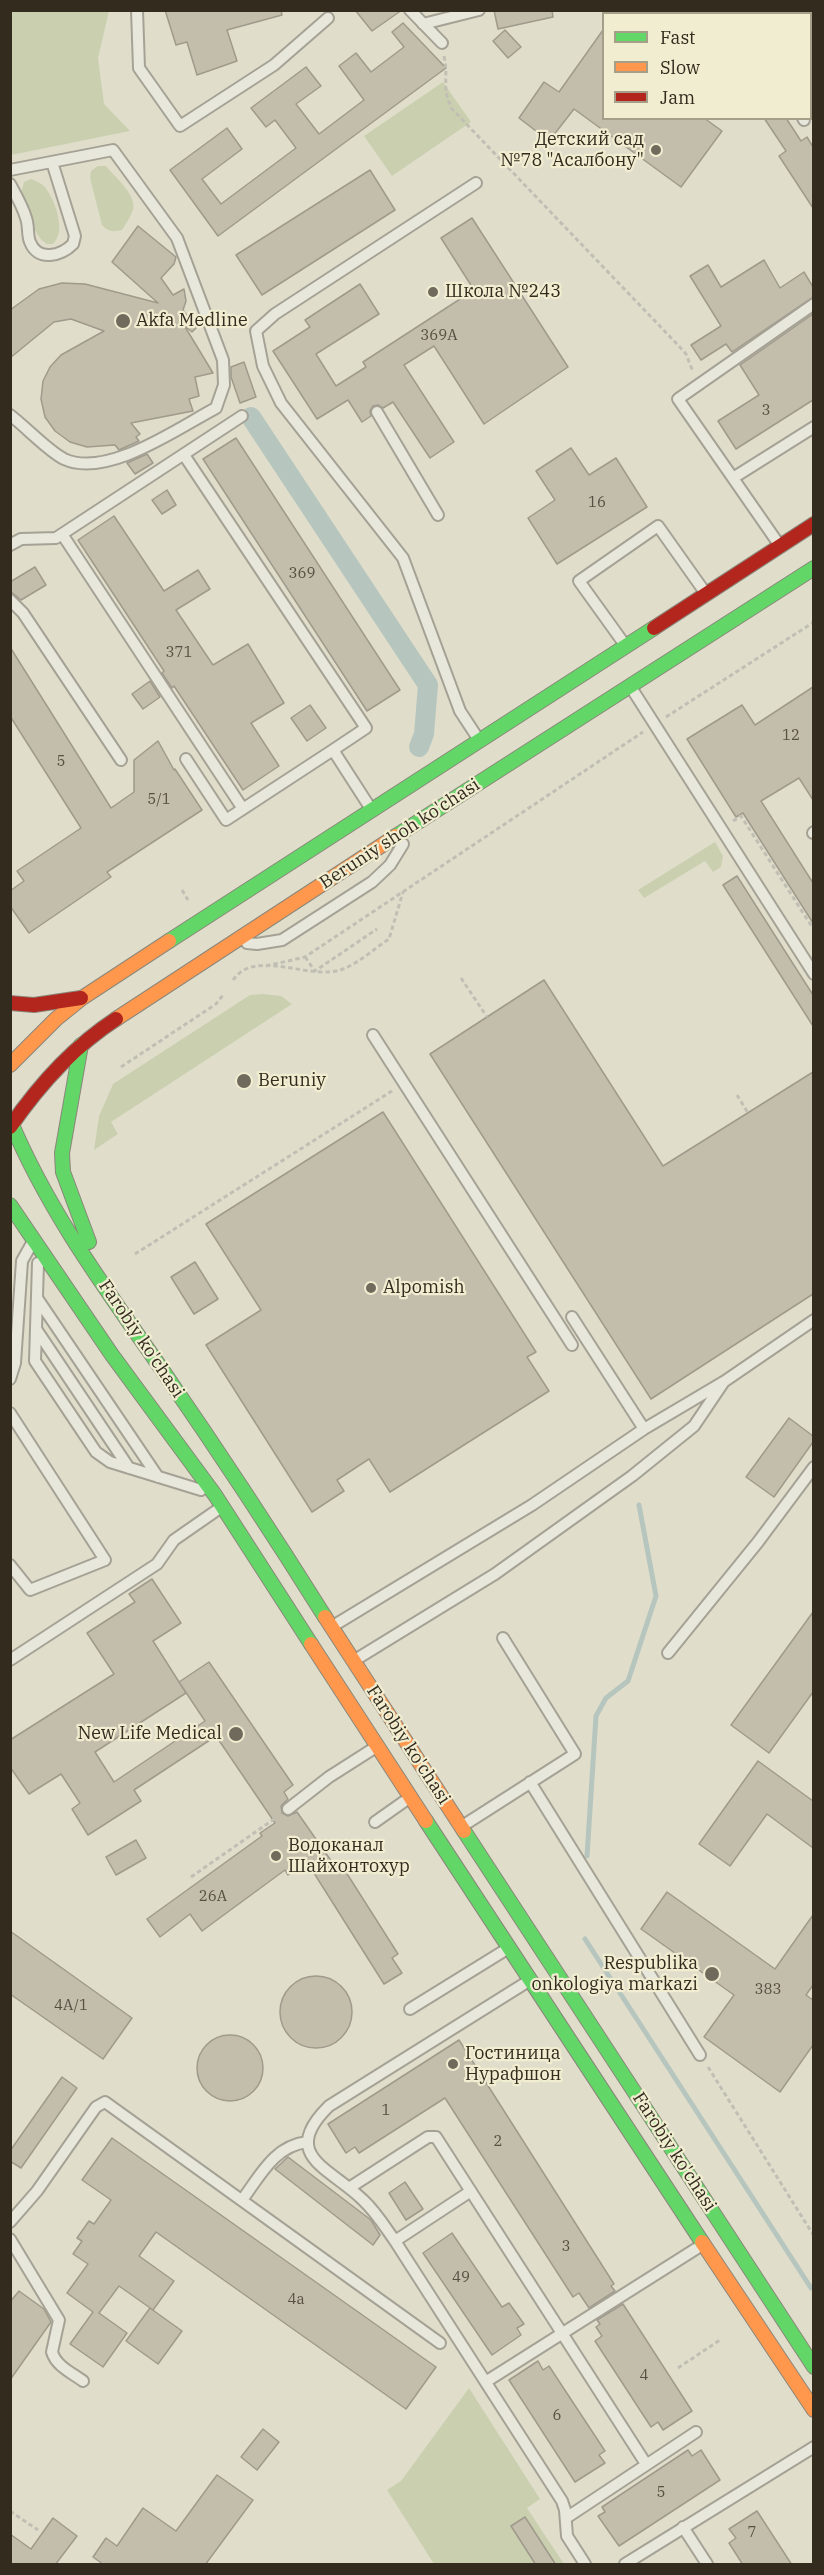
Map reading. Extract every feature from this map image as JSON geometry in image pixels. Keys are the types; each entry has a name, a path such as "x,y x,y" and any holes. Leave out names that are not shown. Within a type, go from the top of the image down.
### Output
{"main road":[{"name":"Beruniy shoh ko'chasi","path":"10,1065 56,1019 82,998 813,524"},
{"name":"Beruniy shoh ko'chasi","path":"11,1124 44,1081 101,1029 416,822 813,568"},
{"path":"10,1003 34,1005 82,998"},
{"path":"81,1045 63,1141 63,1172 81,1216 100,1278"},
{"name":"Farobiy ko'chasi","path":"11,1124 30,1167 64,1227 240,1483 321,1633 343,1668 461,1826 520,1941 530,1980 813,2410"},
{"name":"Farobiy ko'chasi","path":"10,1205 33,1242 219,1501 321,1633 343,1668 378,1746 411,1797 520,1941 809,2348 813,2367"}],"lane":[{"path":"137,10 139,68 180,126 274,65 328,18"},
{"path":"411,10 442,43"},
{"path":"423,24 479,10"},
{"path":"782,12 794,10"},
{"path":"10,170 113,150 177,238 223,360 224,386 216,408 137,450 107,462 81,464 64,458 10,415"},
{"path":"10,184 26,218 30,241 36,250 44,255 62,253 73,244 75,236 52,162"},
{"path":"476,183 275,314 256,331 263,366 281,403 403,558 460,711 479,740"},
{"path":"780,546 678,399 813,304"},
{"path":"377,412 438,515"},
{"path":"10,545 21,539 56,538 242,416"},
{"path":"733,478 813,427"},
{"path":"184,455 366,728 226,820 186,759"},
{"path":"625,646 579,582 658,526 706,594"},
{"path":"62,534 243,809"},
{"path":"10,600 23,613 121,760"},
{"path":"630,686 813,974"},
{"path":"333,750 371,809"},
{"path":"235,941 257,944 282,940 372,882 390,865 416,822"},
{"path":"373,1035 572,1345"},
{"path":"10,1660 157,1564 174,1540 219,1501 158,1477 110,1462 96,1452 38,1366 35,1356 39,1265 33,1242"},
{"path":"10,1379 15,1363 22,1261 33,1242"},
{"path":"37,1298 158,1477"},
{"path":"572,1317 644,1429"},
{"path":"321,1633 532,1505 644,1429 725,1381 813,1320"},
{"path":"36,1329 129,1468"},
{"path":"343,1668 495,1574 632,1476 694,1426 725,1381"},
{"path":"10,1413 105,1560 30,1590 10,1565"},
{"path":"668,1653 758,1542 813,1467"},
{"path":"461,1826 575,1754 503,1638"},
{"path":"288,1809 329,1778 378,1746"},
{"path":"530,1782 700,2055"},
{"path":"375,1822 411,1797"},
{"path":"410,2008 520,1941"},
{"path":"530,1980 329,2106 311,2126 307,2142 310,2153 321,2168 350,2188 375,2212 487,2381 562,2501 567,2536 585,2565"},
{"path":"10,2222 23,2210 96,2107 105,2102 440,2343"},
{"path":"350,2188 431,2136 439,2141 646,2464"},
{"path":"242,2200 268,2165 282,2151 292,2144 307,2142"},
{"path":"394,2241 471,2190"},
{"path":"10,2239 59,2320 53,2357 57,2363 83,2380"},
{"path":"487,2381 705,2243"},
{"path":"783,2364 809,2348"},
{"path":"566,2518 696,2432"},
{"path":"625,2565 813,2447"},
{"path":"683,2527 707,2565"}],"path":[{"path":"442,43 448,72 444,94 452,109 686,354 693,373 686,393"},
{"path":"266,966 305,957 403,890 813,622"},
{"path":"721,828 741,816 813,930"},
{"path":"182,890 189,901"},
{"path":"233,980 238,973 252,966 342,970 389,939 403,890"},
{"path":"315,970 377,929"},
{"path":"305,957 315,970"},
{"path":"461,978 487,1017"},
{"path":"121,1067 216,1004 223,995"},
{"path":"135,1254 404,1084"},
{"path":"737,1095 748,1113"},
{"path":"191,1877 288,1809"},
{"path":"700,2055 813,2236"},
{"path":"678,2368 720,2340"},
{"path":"10,2511 38,2530"}],"green space":[{"path":"11,10 109,11 98,58 104,104 130,131 11,155"},
{"path":"443,82 471,122 392,176 364,136"},
{"path":"98,166 106,166 132,198 133,209 122,230 111,231 102,225 90,178 91,171"},
{"path":"31,179 44,186 58,215 59,231 53,244 47,244 42,240 34,228 21,193 24,182"},
{"path":"715,842 723,856 721,867 713,872 705,861 644,898 638,890"},
{"path":"250,995 281,996 292,1004 111,1122 118,1134 94,1150 99,1116 113,1084"},
{"path":"469,2388 540,2499 527,2508 564,2564 434,2564 387,2490 401,2481"}],"building":[{"path":"165,10 281,10 282,15 227,30 237,61 197,75 187,42 176,45"},
{"path":"355,10 402,10 372,31"},
{"path":"494,10 552,10 553,17 498,29"},
{"path":"403,23 446,68 218,236 170,170 227,128 242,149 202,179 221,204 296,148 275,120 266,127 251,108 306,67 321,86 296,104 319,134 364,100 339,66 356,53 371,72 404,47 392,32"},
{"path":"505,30 521,47 508,58 493,41"},
{"path":"602,31 602,120 707,120 722,131 681,187 574,109 549,141 519,118 544,82 559,92"},
{"path":"765,120 787,120 801,141 807,137 813,147 813,208 779,156 786,151"},
{"path":"370,170 395,210 262,295 236,255"},
{"path":"472,218 568,367 484,424 434,346 404,365 454,442 430,458 393,402 383,408 378,405 373,406 370,411 371,416 362,422 348,400 317,419 273,351 310,327 305,320 360,284 379,314 316,354 336,386 366,367 363,362 474,290 441,238"},
{"path":"138,226 176,257 174,264 161,278 173,295 184,289 186,301 183,310 196,328 192,332 184,325 213,373 195,377 199,396 189,399 193,411 131,423 140,434 136,437 139,441 119,450 115,445 87,447 70,442 55,431 45,417 41,399 43,381 50,367 61,355 104,331 71,319 54,322 10,358 10,310 39,289 62,283 85,284 158,303 112,262"},
{"path":"764,260 780,288 804,272 813,287 813,297 732,352 726,344 701,360 691,345 721,326 690,276 708,265 721,287"},
{"path":"813,314 813,400 736,449 718,421 759,395 740,365"},
{"path":"244,362 256,397 240,403 231,377 231,367"},
{"path":"236,438 400,690 367,711 203,459"},
{"path":"571,448 589,475 616,458 647,507 557,564 528,518 555,500 536,471"},
{"path":"147,454 153,463 135,474 127,463"},
{"path":"167,490 176,505 162,514 152,500"},
{"path":"114,516 164,591 198,570 210,589 176,610 213,665 248,644 284,703 251,723 279,766 243,790 174,686 172,688 162,673 164,671 78,540"},
{"path":"35,567 46,585 21,600 10,591 10,582"},
{"path":"10,647 111,808 134,792 134,760 158,741 174,770 202,810 107,872 111,877 29,933 10,906 10,891 24,881 17,871 81,828 10,716"},
{"path":"150,681 160,697 143,709 132,694"},
{"path":"813,687 813,800 799,778 761,801 813,883 813,923 743,813 736,817 687,739 742,705 755,725"},
{"path":"310,705 326,728 307,741 291,718"},
{"path":"737,876 813,995 813,1026 723,885"},
{"path":"544,980 663,1166 813,1072 813,1294 651,1399 430,1054"},
{"name":"Alpomish","path":"383,1112 536,1352 527,1357 549,1391 390,1492 369,1459 337,1480 344,1491 312,1512 206,1345 261,1310 206,1224"},
{"path":"195,1262 218,1299 194,1314 171,1277"},
{"path":"789,1418 813,1436 813,1442 774,1497 746,1477"},
{"path":"152,1579 181,1623 153,1641 179,1682 209,1662 293,1785 284,1792 288,1799 281,1806 282,1813 288,1816 297,1812 339,1872 344,1869 398,1954 392,1958 402,1973 384,1984 307,1862 288,1875 285,1870 202,1931 190,1914 160,1937 147,1919 262,1836 260,1833 275,1823 216,1736 134,1790 141,1801 88,1835 72,1809 80,1803 61,1774 29,1794 10,1767 10,1740 114,1674 87,1633 135,1602 129,1594","holes":["186,1693 205,1721 114,1782 95,1752"]},
{"path":"813,1612 813,1692 769,1753 731,1725"},
{"path":"758,1761 813,1801 813,1848 767,1814 730,1866 699,1844"},
{"path":"136,1840 146,1858 116,1875 106,1857"},
{"path":"667,1892 775,1969 813,1915 813,1985 806,1995 813,2000 813,2045 780,2092 704,2037 734,1995 641,1929"},
{"path":"10,1931 132,2018 103,2059 10,1994"},
{"path":"316,1976 336,1982 346,1992 352,2012 346,2032 336,2042 316,2048 296,2042 286,2032 280,2012 286,1992 296,1982"},
{"path":"223,2035 237,2035 249,2040 258,2049 263,2068 261,2081 254,2092 237,2101 223,2101 211,2096 202,2087 197,2075 197,2061 202,2049 211,2040"},
{"path":"459,2040 614,2284 611,2286 615,2291 589,2308 579,2293 573,2297 445,2098 359,2153 355,2147 346,2153 328,2124"},
{"path":"62,2077 77,2088 21,2168 10,2161 10,2151"},
{"path":"112,2138 436,2367 406,2409 156,2232 139,2256 174,2281 153,2310 119,2286 99,2313 127,2333 103,2367 70,2344 93,2312 67,2293 88,2264 73,2254 82,2241 77,2238 89,2221 94,2224 111,2200 82,2180"},
{"path":"288,2157 371,2220 380,2235 373,2245 275,2169"},
{"path":"405,2182 423,2209 406,2220 389,2193"},
{"path":"452,2233 502,2307 509,2303 524,2324 517,2328 521,2335 492,2355 423,2253"},
{"path":"19,2291 44,2309 51,2322 10,2380 10,2302"},
{"path":"623,2304 692,2411 663,2430 658,2422 651,2427 595,2341 602,2336 596,2327 600,2324 597,2320"},
{"path":"150,2308 182,2331 158,2364 126,2341"},
{"path":"538,2361 543,2370 549,2366 605,2451 599,2455 605,2463 575,2482 509,2380"},
{"path":"263,2429 279,2442 257,2470 241,2457"},
{"path":"688,2450 692,2456 701,2450 720,2480 619,2546 598,2516 605,2512 602,2507"},
{"path":"217,2475 253,2500 205,2565 104,2565 93,2557 106,2538 117,2546 143,2508 176,2531"},
{"path":"757,2511 792,2565 743,2565 729,2543 736,2538 729,2529"},
{"path":"525,2517 556,2565 536,2565 511,2526"},
{"path":"53,2518 77,2536 55,2565 10,2565 10,2534 31,2549"}],"waterway":[{"path":"251,417 428,685 424,734 419,747"},
{"path":"587,1856 596,1716 606,1698 628,1681 656,1596 639,1505"},
{"path":"585,1939 811,2288"}],"traffic: fast":[{"path":"396,836 814,568"},
{"path":"169,941 654,628"},
{"path":"81,1045 62,1153 63,1172 89,1242"},
{"path":"10,1120 42,1187 80,1250 184,1401 325,1617"},
{"path":"10,1205 112,1355 215,1495 311,1644"},
{"path":"426,1821 702,2242"},
{"path":"464,1831 814,2367"}],"traffic: slow":[{"path":"116,1019 396,836"},
{"path":"10,1065 56,1019 82,998 169,941"},
{"path":"325,1617 464,1831"},
{"path":"311,1644 426,1821"},
{"path":"702,2242 814,2410"}],"traffic: jam":[{"path":"654,628 814,524"},
{"path":"10,1003 34,1005 81,998"},
{"path":"10,1127 33,1096 71,1054 116,1019"}],"place":[{"name":"Детский сад №78 \"Асалбону\"","path":"656,150"},
{"name":"Школа №243","path":"433,292"},
{"name":"Akfa Medline","path":"123,321"},
{"name":"Beruniy","path":"244,1081"},
{"name":"Alpomish","path":"371,1288"},
{"name":"New Life Medical","path":"236,1734"},
{"name":"Водоканал Шайхонтохур","path":"276,1856"},
{"name":"Respublika onkologiya markazi","path":"712,1974"},
{"name":"Гостиница Нурафшон","path":"453,2064"}]}
